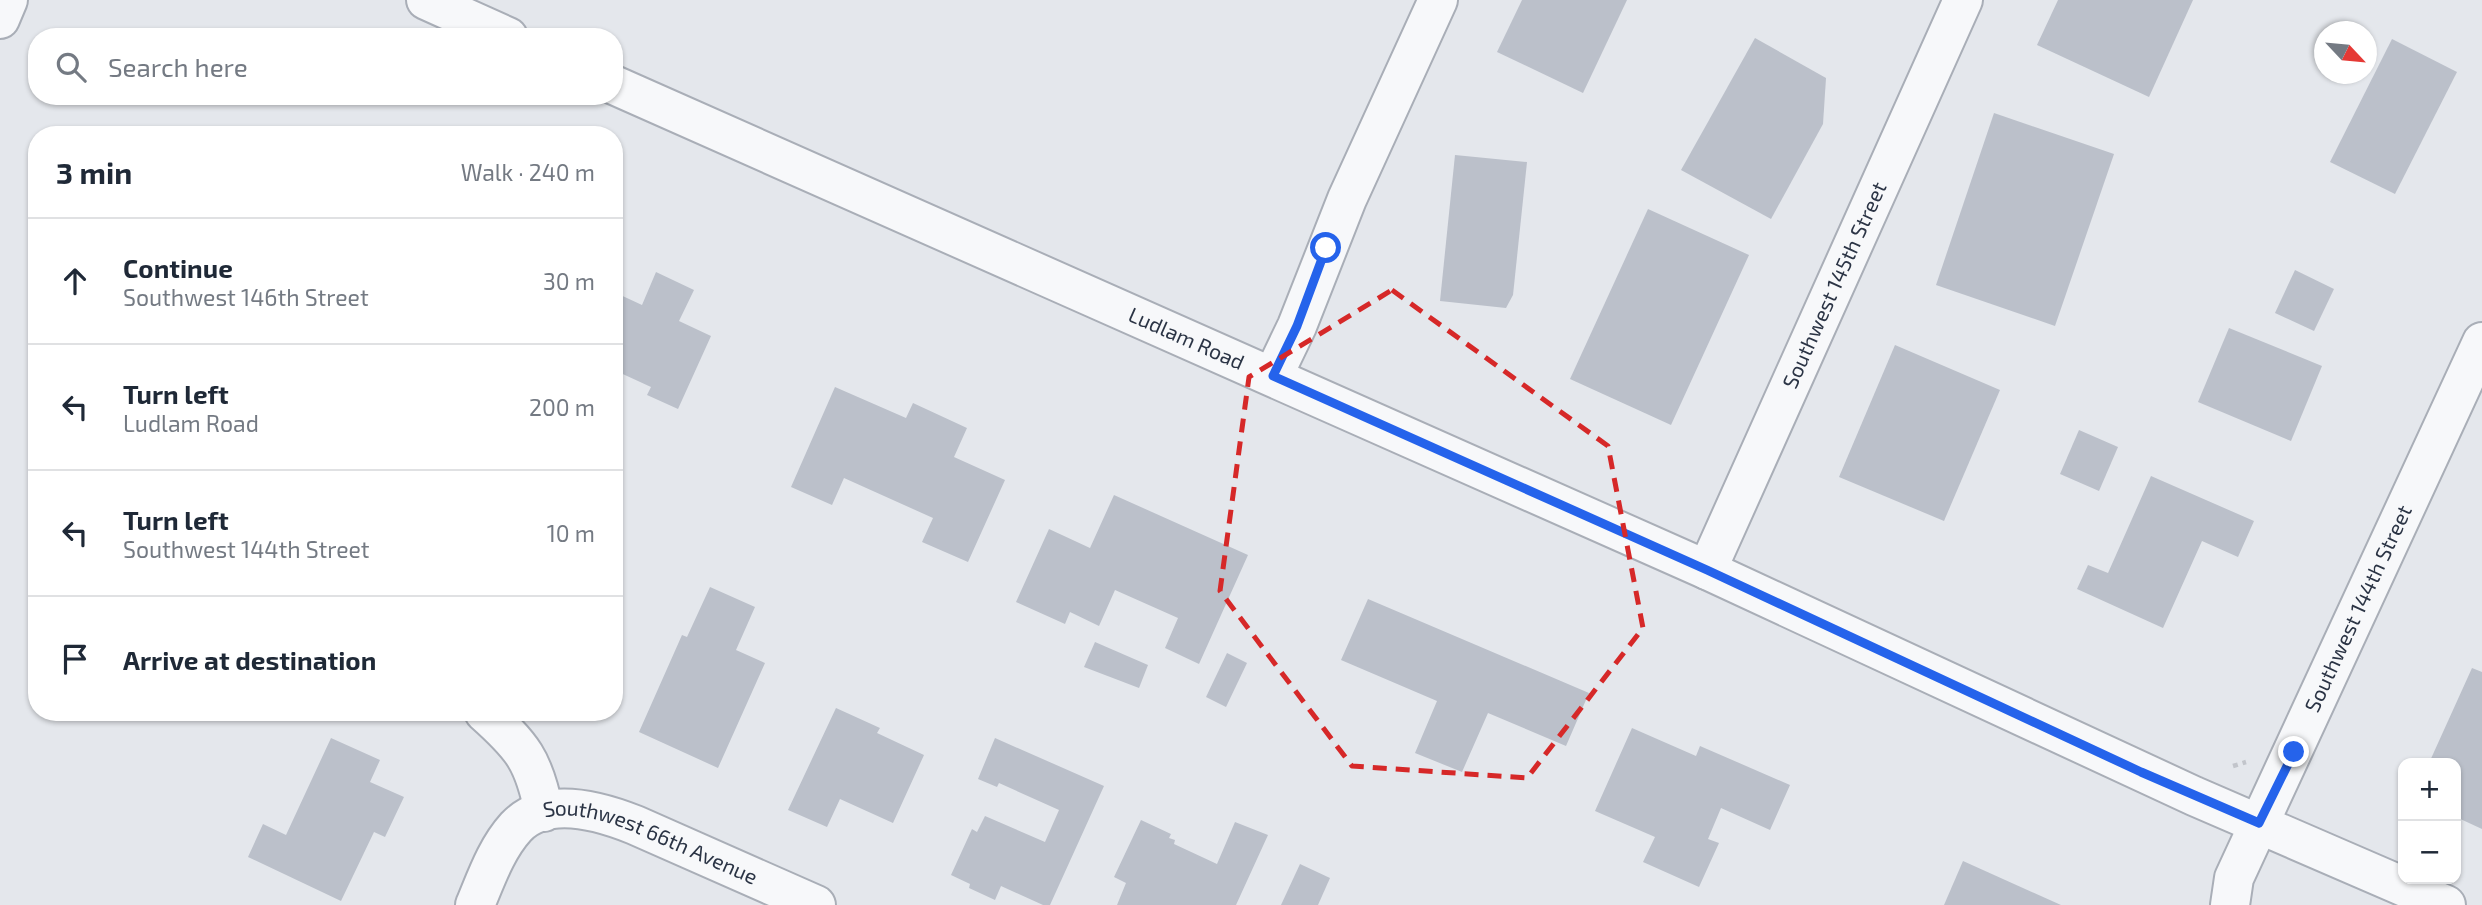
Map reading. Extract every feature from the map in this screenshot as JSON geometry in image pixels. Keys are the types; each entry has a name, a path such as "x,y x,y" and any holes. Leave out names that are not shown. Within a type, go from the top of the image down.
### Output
{"street":[{"path":"0,19 8,0"},
{"path":"426,0 488,28"},
{"path":"1273,376 1302,314 1347,199 1438,0"},
{"name":"Southwest 145th Street","path":"1707,570 1963,0"},
{"name":"Ludlam Road","path":"623,89 1707,570 2141,772 2446,905"},
{"name":"Southwest 144th Street","path":"2220,899 2294,752 2482,342"},
{"path":"475,905 502,845 534,816 540,787 519,744 494,721"},
{"name":"Southwest 66th Avenue","path":"534,816 577,809 623,820 816,905"}],"highlighted area":[{"path":"1392,290 1608,446 1643,628 1527,778 1352,766 1220,591 1249,377"}],"building":[{"path":"1522,0 1627,0 1583,93 1497,52"},
{"path":"2058,0 2193,0 2149,97 2037,45"},
{"path":"1755,38 1826,78 1823,124 1771,219 1681,170"},
{"path":"2392,39 2457,72 2395,194 2330,162 2369,84 2377,84 2377,69"},
{"path":"1994,113 2114,154 2055,326 1936,285"},
{"path":"1455,155 1527,162 1513,295 1506,308 1440,301"},
{"path":"1648,209 1749,255 1671,425 1570,379"},
{"path":"2295,270 2334,289 2314,331 2275,313"},
{"path":"656,272 694,290 679,321 711,336 678,409 647,395 651,387 623,374 623,296 642,305"},
{"path":"2229,328 2322,366 2291,441 2198,402"},
{"path":"1895,345 2000,390 1944,521 1839,477"},
{"path":"835,387 906,418 913,403 967,428 954,457 1005,480 968,562 922,542 933,518 844,478 832,505 791,487"},
{"path":"2079,430 2118,447 2099,491 2060,474"},
{"path":"2151,476 2254,521 2238,557 2202,541 2163,628 2077,589 2088,565 2108,573"},
{"path":"1114,495 1248,555 1199,664 1165,648 1178,618 1115,590 1099,626 1070,612 1065,624 1016,602 1049,529 1090,548"},
{"path":"710,587 755,607 736,650 765,663 718,768 639,732 682,635 687,637"},
{"path":"1368,599 1589,693 1566,746 1488,713 1462,772 1415,753 1437,701 1341,660"},
{"path":"1095,642 1148,665 1139,688 1084,667"},
{"path":"1227,653 1247,663 1226,707 1206,697"},
{"path":"2472,668 2482,672 2482,829 2461,819 2461,758 2431,758"},
{"path":"836,708 880,728 877,733 924,755 893,823 840,799 827,827 788,810"},
{"path":"1632,728 1696,756 1700,746 1790,785 1770,830 1721,808 1708,839 1719,843 1699,887 1643,862 1655,837 1595,811"},
{"path":"331,738 380,760 370,782 404,797 385,837 374,832 341,901 248,857 263,824 286,835"},
{"path":"995,738 1104,786 1050,905 1043,905 1001,886 995,900 969,888 970,884 951,875 972,829 977,832 985,816 1045,842 1059,810 999,783 997,787 978,779"},
{"path":"1141,820 1171,834 1169,838 1175,840 1174,844 1217,864 1235,822 1268,835 1236,905 1117,905 1126,883 1114,877"},
{"path":"1963,861 2061,905 1944,905"},
{"path":"1300,864 1330,878 1318,905 1281,905"}],"route":[{"path":"1326,248 1307,302 1273,376 1707,570 2141,772 2259,823 2294,752"}]}
